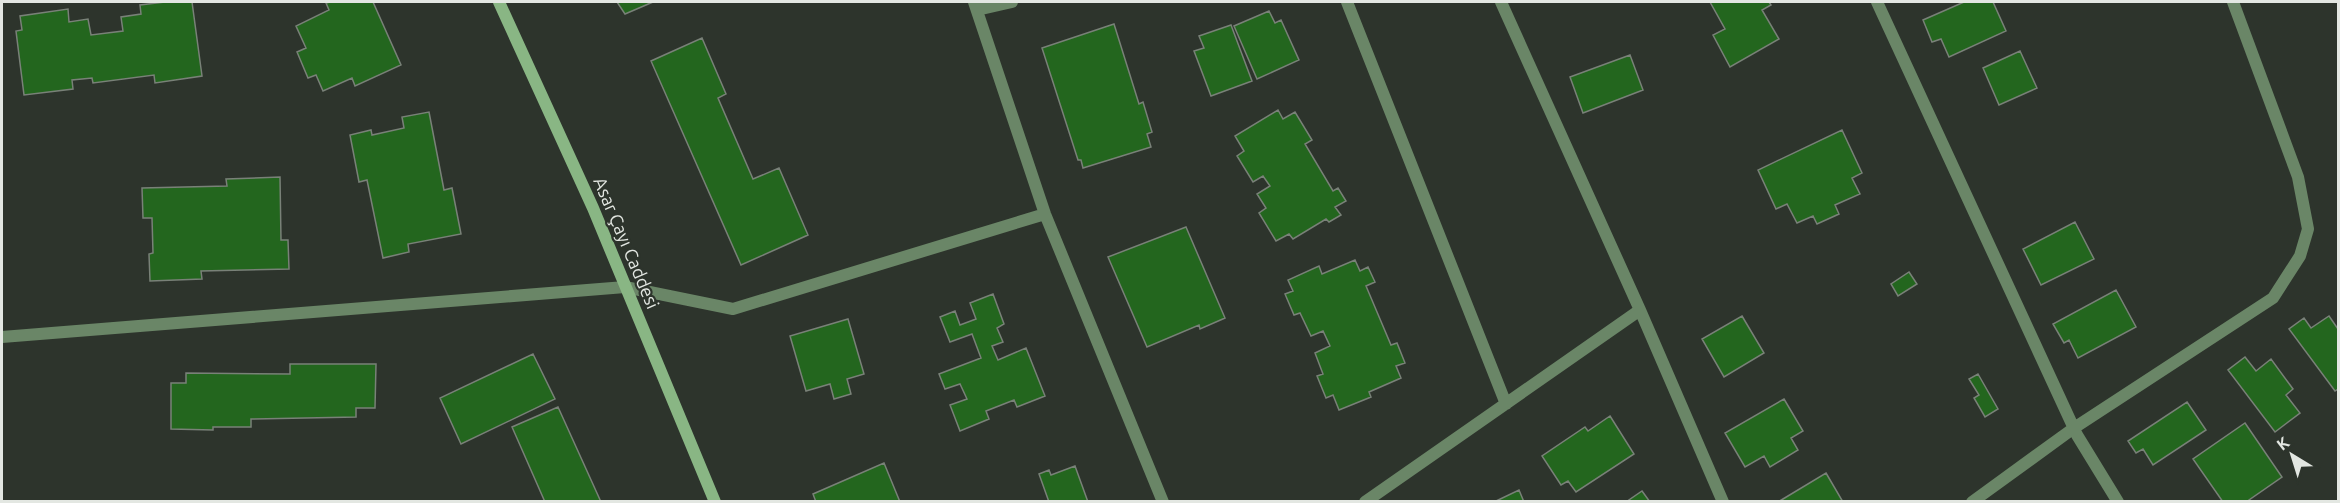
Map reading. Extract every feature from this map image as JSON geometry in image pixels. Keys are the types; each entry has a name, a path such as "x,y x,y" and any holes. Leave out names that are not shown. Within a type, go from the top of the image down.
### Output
{"street":[{"name":"Asar Çayı Caddesi","path":"499,2 593,208 715,501"},
{"path":"1012,2 976,6 1045,214 1163,501"},
{"path":"1347,2 1506,404"},
{"path":"1501,2 1640,310 1723,501"},
{"path":"1877,2 2074,428 2118,501"},
{"path":"1972,501 2074,428 2273,298 2300,256 2308,229 2298,177 2233,2"},
{"path":"2,337 625,287 733,309 1045,214"},
{"path":"1365,501 1640,310"}],"building":[{"path":"192,2 202,76 155,83 154,75 93,83 92,78 72,80 73,89 24,95 16,31 22,30 20,16 68,9 69,22 88,19 91,35 123,31 121,17 141,14 140,5"},
{"path":"373,2 401,65 355,86 352,78 323,91 316,75 308,78 297,52 306,48 296,26 329,10 326,3"},
{"path":"617,2 653,2 625,14"},
{"path":"1710,2 1769,2 1771,5 1762,10 1779,39 1730,67 1713,35 1725,29"},
{"path":"1964,2 1993,2 2006,31 1949,57 1941,39 1932,42 1923,20"},
{"path":"1269,11 1275,23 1281,20 1299,60 1257,79 1234,26"},
{"path":"1114,24 1139,104 1143,102 1152,132 1147,134 1151,147 1083,168 1081,160 1078,160 1042,48"},
{"path":"1231,25 1252,81 1211,96 1194,51 1204,48 1199,36"},
{"path":"702,38 726,94 718,98 753,179 779,168 808,235 741,265 651,61"},
{"path":"2020,51 2037,88 1999,105 1983,68"},
{"path":"1630,55 1643,90 1583,113 1570,77"},
{"path":"1278,110 1283,119 1295,112 1312,140 1305,144 1333,191 1338,188 1346,201 1335,207 1341,215 1329,222 1326,219 1293,239 1289,234 1276,241 1259,213 1266,208 1257,194 1270,186 1263,176 1253,182 1237,156 1244,151 1235,136"},
{"path":"429,112 444,190 452,188 461,234 408,244 409,252 383,258 367,180 359,182 350,135 371,130 372,135 404,128 402,117"},
{"path":"1842,130 1862,173 1852,178 1860,194 1835,205 1839,214 1817,224 1813,216 1797,223 1787,204 1776,209 1758,170"},
{"path":"280,177 281,240 288,240 289,269 201,271 202,279 150,281 149,254 153,253 152,218 143,218 142,188 227,186 226,179"},
{"path":"2075,222 2094,259 2041,285 2023,249"},
{"path":"1186,227 1225,318 1200,329 1199,325 1147,347 1108,257"},
{"path":"1355,260 1360,271 1368,267 1375,282 1366,286 1391,345 1397,343 1405,363 1396,366 1401,378 1369,392 1371,397 1339,410 1333,395 1326,398 1317,376 1323,374 1315,353 1330,346 1323,331 1311,336 1300,313 1294,315 1285,294 1293,291 1288,280 1319,266 1322,274"},
{"path":"1909,272 1917,284 1898,296 1891,284"},
{"path":"2116,290 2136,327 2078,358 2069,340 2064,343 2053,324"},
{"path":"993,294 1004,324 997,328 1003,342 992,346 998,360 1026,348 1045,396 1017,407 1014,400 986,411 989,419 960,431 950,405 967,399 960,384 945,389 939,374 981,358 972,334 950,342 940,317 955,311 960,325 976,319 970,303"},
{"path":"1742,316 1764,353 1724,377 1702,339"},
{"path":"2329,316 2338,329 2338,389 2335,391 2289,329 2304,318 2311,328"},
{"path":"848,319 864,374 847,379 851,394 834,399 830,384 806,391 790,336"},
{"path":"533,354 555,399 461,444 440,398"},
{"path":"2245,357 2256,371 2271,359 2293,389 2286,395 2300,413 2275,432 2228,370"},
{"path":"290,364 376,364 375,408 356,408 356,417 251,419 251,427 213,427 213,430 171,429 171,383 186,383 186,373 290,374"},
{"path":"1978,374 1998,409 1985,417 1974,398 1979,395 1969,379"},
{"path":"1784,399 1803,431 1791,438 1798,450 1770,467 1764,456 1745,467 1725,433"},
{"path":"2187,402 2206,430 2153,465 2143,449 2136,453 2128,441"},
{"path":"558,407 601,502 545,502 512,427"},
{"path":"1610,416 1634,454 1576,492 1568,481 1561,485 1542,456 1585,427 1588,431"},
{"path":"2245,423 2282,477 2246,502 2223,502 2193,459"},
{"path":"884,463 900,502 816,502 813,494"},
{"path":"1075,466 1088,502 1049,502 1039,474 1049,470 1051,475"},
{"path":"1826,473 1843,502 1778,502"},
{"path":"1519,490 1524,502 1494,502"},
{"path":"1642,491 1650,502 1626,502"}]}
